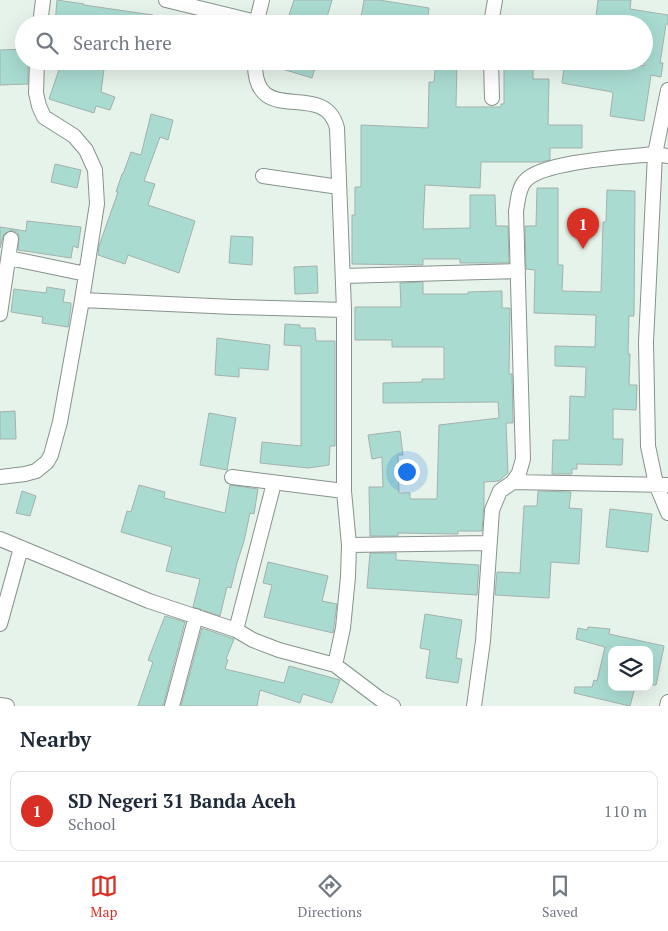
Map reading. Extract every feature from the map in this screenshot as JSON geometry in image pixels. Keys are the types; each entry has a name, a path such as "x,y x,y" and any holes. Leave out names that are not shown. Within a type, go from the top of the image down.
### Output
{"street":[{"path":"41,15 43,0"},
{"path":"166,0 225,15"},
{"path":"258,15 262,0"},
{"path":"492,15 495,0"},
{"path":"0,476 36,471 51,456 60,422 97,204 96,170 86,150 74,136 44,117 36,93 37,70"},
{"path":"255,70 257,84 267,96 283,101 316,104 327,109 333,114 337,128 344,310 344,491 348,577 343,628 335,665"},
{"path":"491,70 492,98"},
{"path":"668,90 646,342 648,446 662,484 668,513"},
{"path":"474,706 483,641 492,510 496,496 513,482 522,466 523,459 518,272 519,193 523,183 530,177 553,168 614,158 662,155"},
{"path":"263,176 339,187"},
{"path":"0,314 12,239"},
{"path":"8,258 86,274"},
{"path":"343,276 518,272"},
{"path":"82,300 344,310"},
{"path":"232,477 344,491"},
{"path":"513,482 662,484"},
{"path":"236,630 274,483"},
{"path":"0,539 149,601 236,630 279,650 335,665 380,699 393,706"},
{"path":"348,545 489,544"},
{"path":"0,624 21,548"},
{"path":"172,706 196,616"},
{"path":"667,706 668,702"},
{"path":"0,705 7,706"}],"building":[{"path":"57,0 153,15 56,15"},
{"path":"294,0 332,0 328,15 289,15"},
{"path":"364,0 379,0 429,8 428,15 362,15"},
{"path":"598,0 631,0 630,9 668,15 660,63 663,63 661,77 651,75 644,121 610,116 612,92 562,83 564,70 653,70 653,15 596,15"},
{"path":"15,49 15,70 28,70 28,84 0,85 0,50"},
{"path":"59,70 104,70 101,92 115,97 110,110 96,106 94,113 49,99"},
{"path":"286,70 314,70 312,78"},
{"path":"435,70 457,70 456,107 501,107 501,104 504,104 504,70 533,70 533,79 549,79 548,125 582,125 582,148 550,148 550,160 541,162 481,162 480,188 425,185 423,229 470,228 470,195 495,195 496,226 508,226 509,263 460,263 460,259 423,259 423,265 352,264 352,215 355,215 355,187 361,187 361,125 428,128 429,82 434,82"},
{"path":"151,114 173,120 168,140 160,137 144,181 155,184 148,205 195,221 179,273 128,255 125,264 98,255 99,246 118,192 116,192 122,174 131,152 141,155"},
{"path":"55,164 81,170 77,188 51,182"},
{"path":"537,188 558,188 558,265 563,265 562,291 601,292 603,222 606,222 607,190 635,191 634,316 629,316 628,354 630,354 629,385 637,385 636,410 613,409 613,439 623,439 622,465 577,464 577,469 572,469 572,474 552,474 553,440 569,440 570,396 585,397 586,367 555,366 555,346 595,347 596,315 534,313 535,270 526,269 525,226 536,226"},
{"path":"27,221 81,227 78,248 73,246 71,258 18,250 19,236 17,232 12,230 4,234 0,248 0,227 26,231"},
{"path":"231,236 253,237 252,265 229,263"},
{"path":"317,266 318,293 295,294 294,267"},
{"path":"423,282 423,294 468,294 468,292 502,291 502,308 510,308 509,374 512,374 513,423 506,423 508,473 499,481 484,482 482,531 458,531 458,534 398,533 398,536 370,536 369,487 383,487 382,457 372,459 368,435 400,431 403,455 398,455 399,493 410,493 410,499 437,499 439,425 499,418 498,402 383,403 383,383 422,382 422,379 444,379 444,347 392,347 392,340 355,340 355,307 401,307 400,283"},
{"path":"47,287 65,290 63,302 71,303 68,327 42,323 43,317 11,312 14,289 46,293"},
{"path":"285,324 300,325 300,328 315,328 316,341 335,341 335,446 330,446 329,465 308,468 260,463 262,442 301,446 301,346 284,345"},
{"path":"217,338 270,345 268,370 239,368 239,377 215,375"},
{"path":"15,411 16,439 0,439 0,412"},
{"path":"209,413 236,418 227,470 200,465"},
{"path":"139,485 165,492 164,498 225,513 230,485 258,489 254,514 250,513 231,588 227,587 220,616 193,607 200,579 166,571 172,547 121,532 127,511 131,512"},
{"path":"22,491 36,496 30,516 16,513"},
{"path":"538,491 571,492 569,508 582,509 579,564 551,562 549,598 495,595 497,572 520,573 524,506 537,506"},
{"path":"610,509 652,514 648,552 606,547"},
{"path":"370,553 396,553 396,560 479,565 477,595 367,588"},
{"path":"268,562 328,576 322,601 337,604 333,633 264,617 272,585 263,583"},
{"path":"425,614 462,620 456,658 462,659 458,683 426,678 430,650 420,648"},
{"path":"165,616 185,622 163,706 138,706 153,662 148,660"},
{"path":"588,627 610,629 609,634 664,646 656,685 653,685 653,646 608,646 608,691 634,691 630,706 574,693 575,687 592,687 594,680 597,681 605,647 576,639 578,628 587,630"},
{"path":"202,628 234,639 226,659 228,660 225,669 284,683 289,666 340,680 332,703 303,694 300,703 260,690 257,706 181,706"}],"place":[{"name":"SD Negeri 31 Banda Aceh","path":"583,249"}]}
